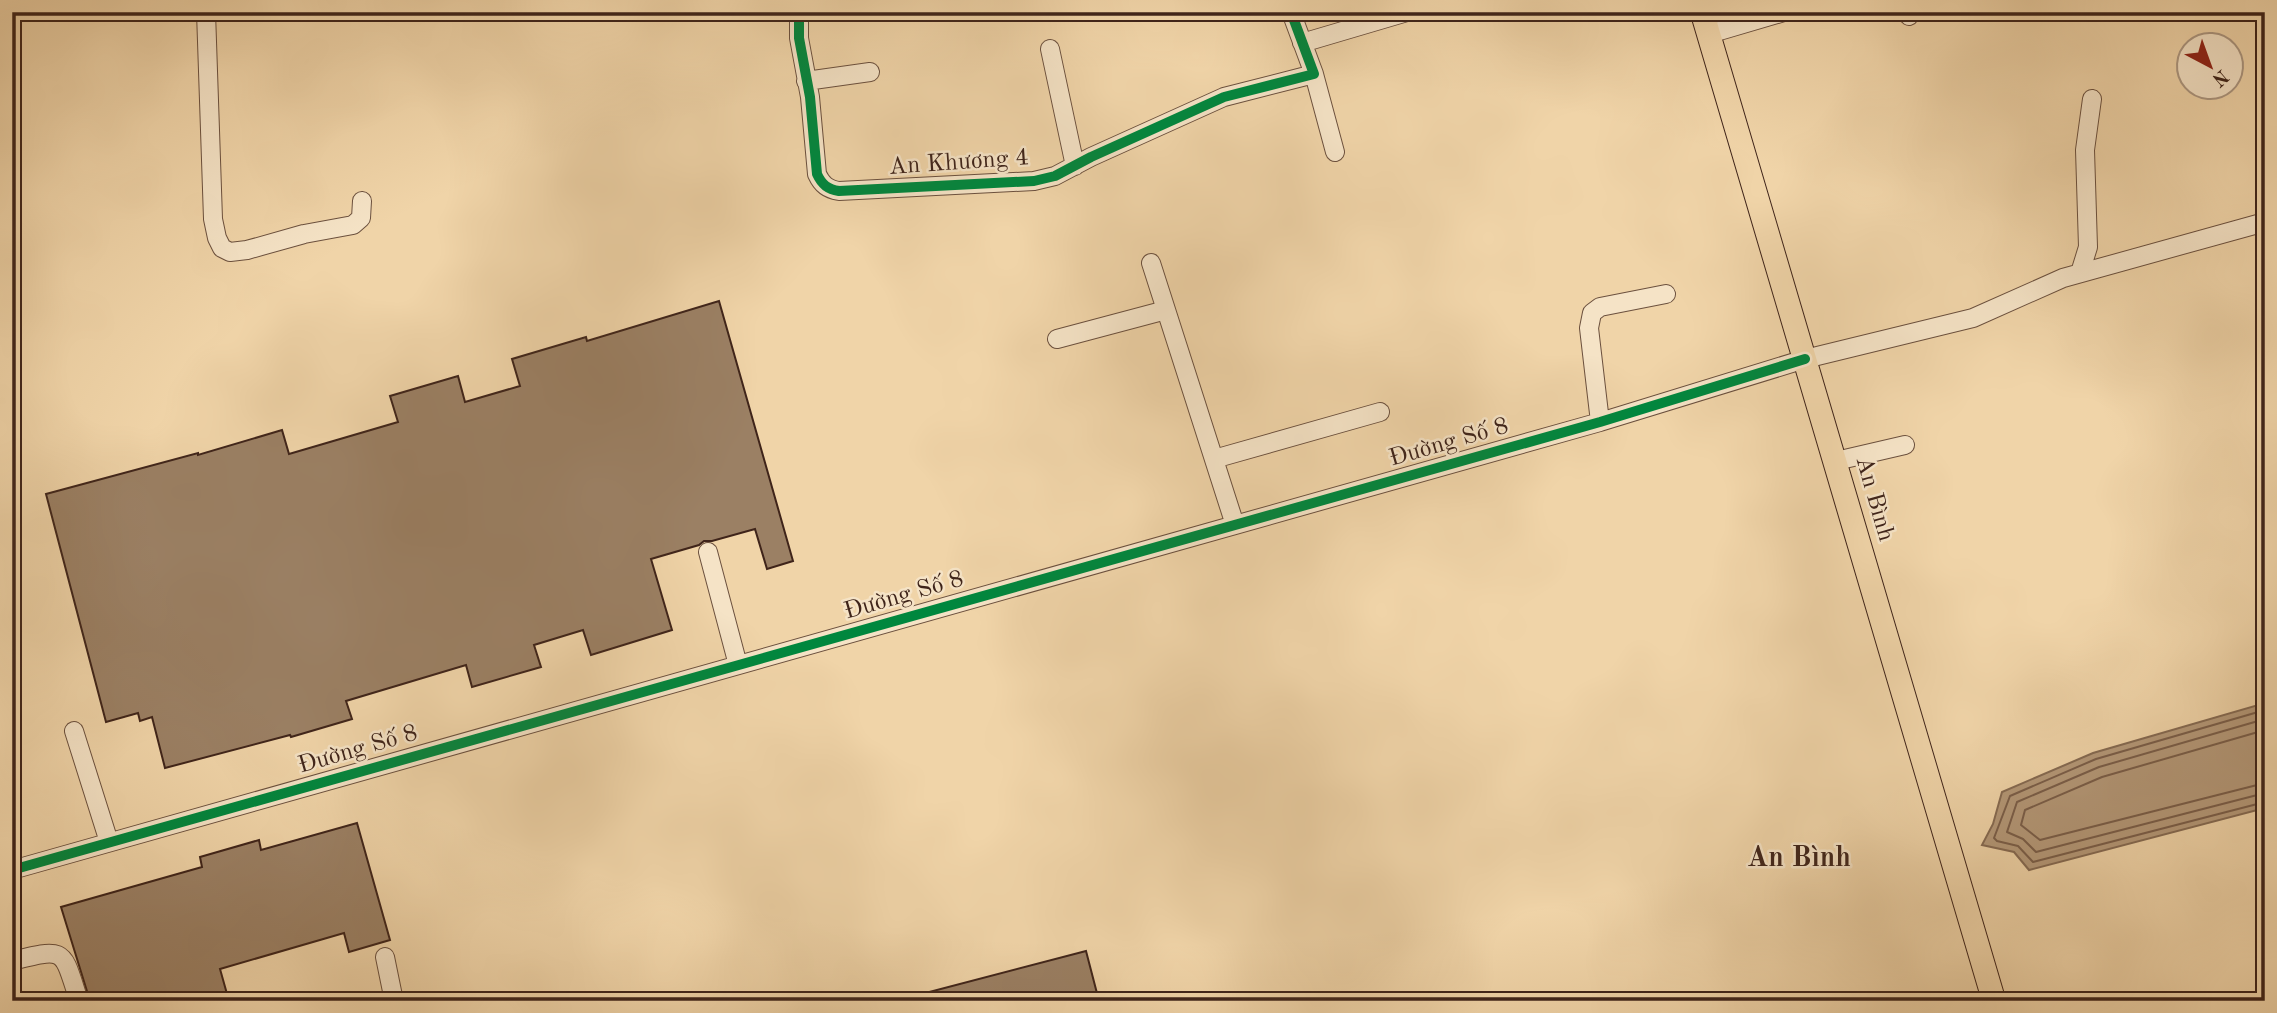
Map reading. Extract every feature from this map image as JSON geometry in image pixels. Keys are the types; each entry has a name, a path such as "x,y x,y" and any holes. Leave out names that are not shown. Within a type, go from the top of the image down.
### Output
{"main road":[{"name":"An Bình","path":"1706,23 1994,1001"}],"street":[{"path":"206,12 213,219 216,238 222,248 230,252 247,250 304,234 354,225 361,218 362,201"},
{"name":"An Khương 4","path":"799,12 799,38 817,174 822,184 839,191 1034,181 1055,176 1224,97 1314,74"},
{"path":"1291,12 1314,74 1335,152"},
{"path":"1302,43 1407,12"},
{"path":"1706,23 1784,12"},
{"path":"1050,49 1075,166"},
{"path":"806,81 870,72"},
{"path":"2080,273 2088,247 2085,150 2092,99"},
{"name":"Đường Số 8","path":"12,870 1600,422 1805,359 1973,318 2080,273 2265,222"},
{"path":"1151,263 1235,525"},
{"path":"1600,422 1589,328 1592,313 1600,307 1667,294"},
{"path":"1057,340 1166,310"},
{"path":"1214,458 1380,412"},
{"path":"1836,461 1905,444"},
{"path":"708,552 738,665"},
{"path":"74,731 109,842"},
{"path":"12,961 48,952 58,955 66,962 79,1001"},
{"path":"385,957 394,1001"}],"water":[{"path":"2265,703 2265,808 2029,870 2014,852 1982,845 1993,824 2002,792 2093,753"}],"building":[{"path":"719,301 793,561 767,569 755,529 704,541 699,545 651,559 672,630 591,655 583,630 534,645 541,667 472,687 466,665 346,701 352,719 165,768 152,717 140,721 138,713 106,722 46,494 198,455 282,430 289,454 398,422 390,396 458,376 465,402 520,386 512,359 586,337 587,341"},
{"path":"357,823 390,940 349,952 344,933 220,969 229,1001 90,1001 61,907 202,867 200,857 259,840 261,850"},
{"path":"1086,951 1099,1001 915,1001 914,996"}],"cycle path":[{"path":"799,12 799,38 810,97 817,174 826,186 839,191 1034,181 1055,176 1224,97 1314,74 1291,12"},
{"path":"12,870 1600,422 1805,359"}],"district":[{"name":"An Bình","path":"1799,859"}]}
